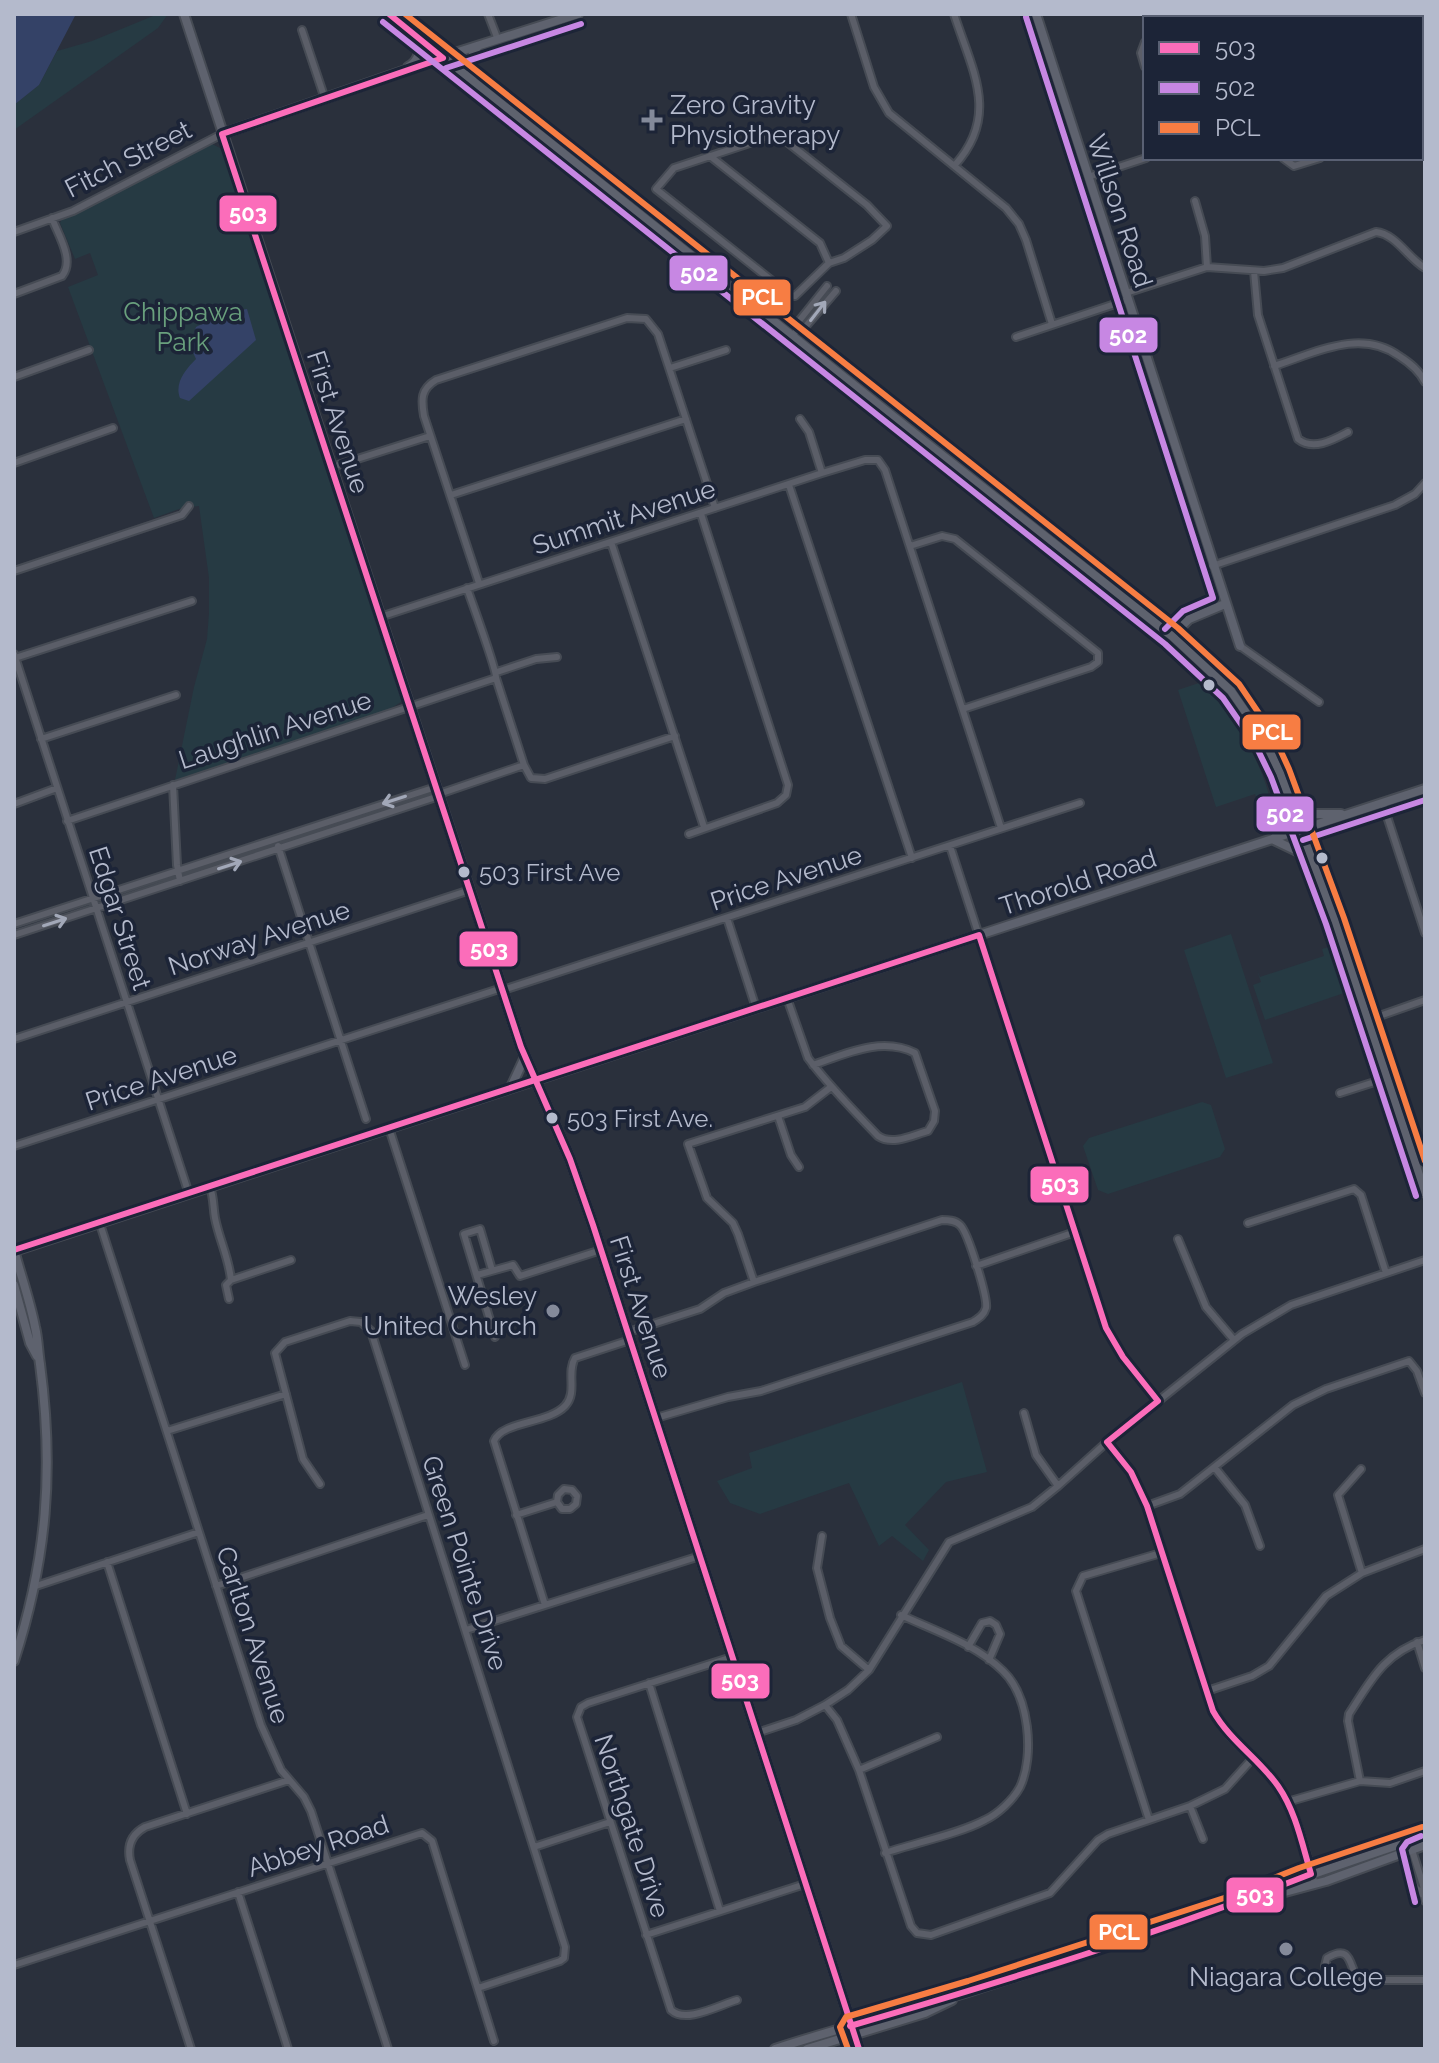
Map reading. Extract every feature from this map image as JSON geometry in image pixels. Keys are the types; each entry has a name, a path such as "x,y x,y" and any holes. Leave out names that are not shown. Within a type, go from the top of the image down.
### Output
{"street":[{"name":"First Avenue","path":"184,14 502,989 525,1057 570,1159 601,1250 859,2049"},
{"path":"389,14 795,332 1172,636 1231,691 1264,739 1280,773 1421,1167 1425,1193"},
{"path":"488,14 498,40"},
{"name":"Fitch Street","path":"14,232 73,211 222,134 578,14"},
{"path":"851,14 874,87 885,107 900,124 1006,208 1019,224 1052,324"},
{"path":"954,14 981,106 976,135 955,165"},
{"name":"Willson Road","path":"1036,14 1240,646"},
{"path":"302,30 325,99"},
{"path":"386,78 417,60 420,47 418,35"},
{"path":"475,84 468,67 469,57 478,46"},
{"path":"777,134 867,205 887,226 844,258 829,263 800,294 790,295 656,189 674,168 777,134"},
{"path":"710,156 820,243 829,263"},
{"path":"1088,177 1143,159"},
{"path":"1286,160 1294,166 1314,160"},
{"path":"1195,201 1205,236 1207,267"},
{"path":"14,294 62,276 67,269 69,261 52,218"},
{"path":"1016,337 1207,267 1254,271 1292,266 1379,232 1390,236 1407,255 1425,268"},
{"path":"795,332 806,326 835,292 827,286 822,270"},
{"path":"1254,271 1258,315 1300,441 1315,444 1348,432"},
{"path":"795,332 799,321 827,286"},
{"path":"479,583 430,436 422,400 425,388 436,380 632,317 646,319 658,334 715,508"},
{"path":"1274,366 1344,344 1372,342 1390,349 1411,364 1425,382"},
{"path":"14,377 89,350"},
{"path":"670,368 726,350"},
{"path":"451,495 686,419"},
{"path":"800,419 809,432 822,473"},
{"path":"14,463 113,428"},
{"path":"332,467 430,436"},
{"name":"Summit Avenue","path":"380,617 872,458 880,462 910,546"},
{"path":"1212,566 1395,505 1415,494 1425,483"},
{"path":"789,485 912,858"},
{"path":"14,571 182,515 189,506"},
{"path":"689,834 777,803 786,795 788,785 701,514"},
{"path":"963,709 1091,667 1098,662 1098,653 955,539 942,536 910,546 1001,828"},
{"path":"611,542 704,827"},
{"path":"467,588 524,765 531,778 543,779 675,736"},
{"path":"15,656 192,601"},
{"path":"1172,636 1189,619 1225,604"},
{"path":"1240,646 1319,702"},
{"name":"Edgar Street","path":"15,656 189,1194"},
{"name":"Laughlin Avenue","path":"67,821 409,707 536,659 557,657"},
{"path":"41,739 176,695"},
{"path":"14,924 352,814 438,792 524,765"},
{"path":"1280,773 1308,814 1352,814"},
{"path":"1280,773 1285,814 1271,841 1297,851 1314,867"},
{"path":"173,785 180,881"},
{"path":"14,804 57,788"},
{"name":"Thorold Road","path":"14,1251 1425,789"},
{"path":"14,935 355,824 438,792"},
{"name":"Price Avenue","path":"14,1146 1080,803"},
{"path":"1383,804 1423,918 1425,933"},
{"path":"352,814 355,824"},
{"path":"275,839 366,1119"},
{"path":"950,846 1113,1341 1158,1401"},
{"name":"Norway Avenue","path":"14,1039 470,890"},
{"path":"727,918 756,1008"},
{"path":"787,998 813,1065 886,1141 928,1131 934,1121 935,1111 915,1053 905,1048 871,1046 813,1065"},
{"path":"1368,1020 1425,1000"},
{"path":"511,1087 525,1057"},
{"path":"1340,1093 1387,1078"},
{"path":"754,1282 733,1223 707,1198 688,1144 813,1103 831,1087"},
{"path":"778,1116 791,1155 799,1167"},
{"path":"389,1128 465,1365"},
{"path":"210,1187 214,1217 230,1267 231,1280"},
{"path":"1248,1223 1354,1189 1361,1195 1386,1273"},
{"path":"545,1605 494,1448 496,1436 562,1409 571,1396 571,1366 575,1358 700,1309 724,1293 754,1282 946,1220 962,1228 986,1306 982,1315 973,1322 761,1391 728,1397 656,1418"},
{"name":"Carlton Avenue","path":"100,1224 265,1736 274,1759 309,1805 388,2049"},
{"path":"492,1270 480,1229 464,1234 495,1337"},
{"path":"976,1266 1075,1232"},
{"path":"1178,1239 1206,1307 1234,1340"},
{"path":"477,1275 513,1265 520,1276 601,1250"},
{"path":"14,1251 36,1329 47,1424 48,1475 45,1529 36,1586 14,1661"},
{"path":"229,1299 226,1285 231,1280 291,1260"},
{"path":"757,1733 796,1720 825,1705 848,1690 869,1670 949,1542 1032,1507 1234,1340 1291,1305 1425,1260"},
{"path":"14,1285 30,1343 39,1361"},
{"name":"Green Pointe Drive","path":"320,1484 303,1459 274,1356 280,1345 350,1321 366,1324 371,1331 565,1947 564,1958 478,1988"},
{"path":"1147,1506 1180,1494 1293,1405 1326,1389 1409,1361 1417,1371 1425,1393"},
{"path":"167,1431 286,1394"},
{"path":"1024,1413 1036,1455 1058,1486"},
{"path":"1107,1442 1131,1472 1147,1506 1222,1730 1263,1768 1287,1802 1315,1884"},
{"path":"1215,1468 1245,1505 1260,1546"},
{"path":"1361,1469 1338,1495 1362,1573"},
{"path":"516,1515 557,1502"},
{"path":"216,1586 428,1515"},
{"path":"36,1586 199,1532"},
{"path":"822,1536 817,1568 830,1618 841,1646 869,1670"},
{"path":"1207,1691 1252,1676 1269,1666 1326,1596 1362,1573 1425,1549"},
{"path":"1149,1820 1076,1591 1083,1576 1161,1553"},
{"path":"466,1630 700,1556"},
{"path":"107,1562 187,1814"},
{"path":"885,1853 984,1821 1005,1807 1020,1787 1029,1749 1026,1719 1012,1681 989,1660 968,1647 901,1615"},
{"path":"968,1647 982,1623 990,1621 1000,1634 989,1660"},
{"path":"1360,1781 1349,1714 1383,1663 1399,1651 1421,1641 1425,1668"},
{"name":"Northgate Drive","path":"732,1657 585,1704 577,1714 670,2009 677,2019 737,2000"},
{"path":"649,1683 720,1911"},
{"path":"825,1705 837,1720 859,1770 911,1926 917,1933 931,1935 1050,1893 1098,1840 1190,1806 1225,1789 1252,1759"},
{"path":"859,1770 937,1737"},
{"path":"1287,1802 1360,1781 1390,1783 1425,1771"},
{"path":"191,2049 130,1860 130,1843 141,1829 289,1780"},
{"path":"1190,1806 1203,1839"},
{"path":"534,1847 610,1822"},
{"name":"Abbey Road","path":"14,1965 422,1833 429,1837 494,2041"},
{"path":"775,2049 925,2013 971,1991 1227,1907 1311,1874 1425,1836"},
{"path":"1227,1907 1315,1884 1425,1845"},
{"path":"1407,1851 1415,1887 1424,1897"},
{"path":"646,1935 805,1884"},
{"path":"238,1892 288,2049"},
{"path":"1358,1980 1346,1955 1337,1953 1325,1962 1325,1970 1333,1978 1358,1980 1425,1980"},
{"path":"807,2049 852,2030"}],"green space":[{"path":"158,14 168,14 158,28 14,130 14,105 39,85 57,51 92,41"},
{"name":"Chippawa Park","path":"212,144 222,149 226,156 402,698 390,709 175,780 207,639 209,578 199,506 182,508 154,518 68,287 98,275 90,253 75,259 60,223 63,217"},
{"path":"1202,682 1228,713 1258,764 1271,802 1274,822 1267,827 1255,794 1216,807 1178,690"},
{"path":"1231,934 1273,1063 1226,1078 1184,950"},
{"path":"1332,946 1347,992 1265,1020 1253,985 1261,982 1257,970 1260,977 1324,956 1322,949"},
{"path":"1202,1102 1211,1105 1225,1149 1220,1157 1108,1194 1098,1190 1083,1146 1089,1138"},
{"path":"962,1382 987,1472 946,1482 905,1525 929,1550 923,1561 892,1536 879,1546 849,1483 760,1514 730,1503 717,1481 752,1468 749,1453"}],"water":[{"path":"14,14 76,14 39,85 14,105"},
{"path":"247,309 256,340 189,401 180,398 180,382 196,359 190,346 196,327 217,316 233,318 241,310"}],"transit line":[{"name":"503","path":"389,14 443,58 222,134 521,1047 570,1159 593,1225 859,2049"},
{"name":"PCL","path":"405,14 1178,628 1239,684 1273,734 1289,769 1344,918 1425,1161"},
{"name":"502","path":"1026,17 1213,598 1183,611 1165,629"},
{"name":"502","path":"383,22 1165,644 1223,698 1255,744 1271,777 1326,924 1416,1196"},
{"name":"502","path":"446,68 581,24"},
{"name":"502","path":"1303,840 1425,800"},
{"name":"503","path":"14,1250 979,935 1106,1328 1123,1357 1158,1401 1107,1442 1131,1472 1147,1506 1213,1711 1228,1732 1278,1786 1298,1828 1311,1874 1082,1955 850,2026"},
{"name":"PCL","path":"848,2049 840,2027 846,2017 1224,1898 1299,1868 1422,1827"},
{"name":"502","path":"1415,1902 1402,1849 1407,1842 1421,1836"}],"place":[{"name":"Zero Gravity Physiotherapy","path":"652,120"},
{"name":"503 First Ave","path":"464,872"},
{"name":"503 First Ave.","path":"552,1118"},
{"name":"Wesley United Church","path":"553,1311"},
{"name":"Niagara College","path":"1286,1949"}]}
